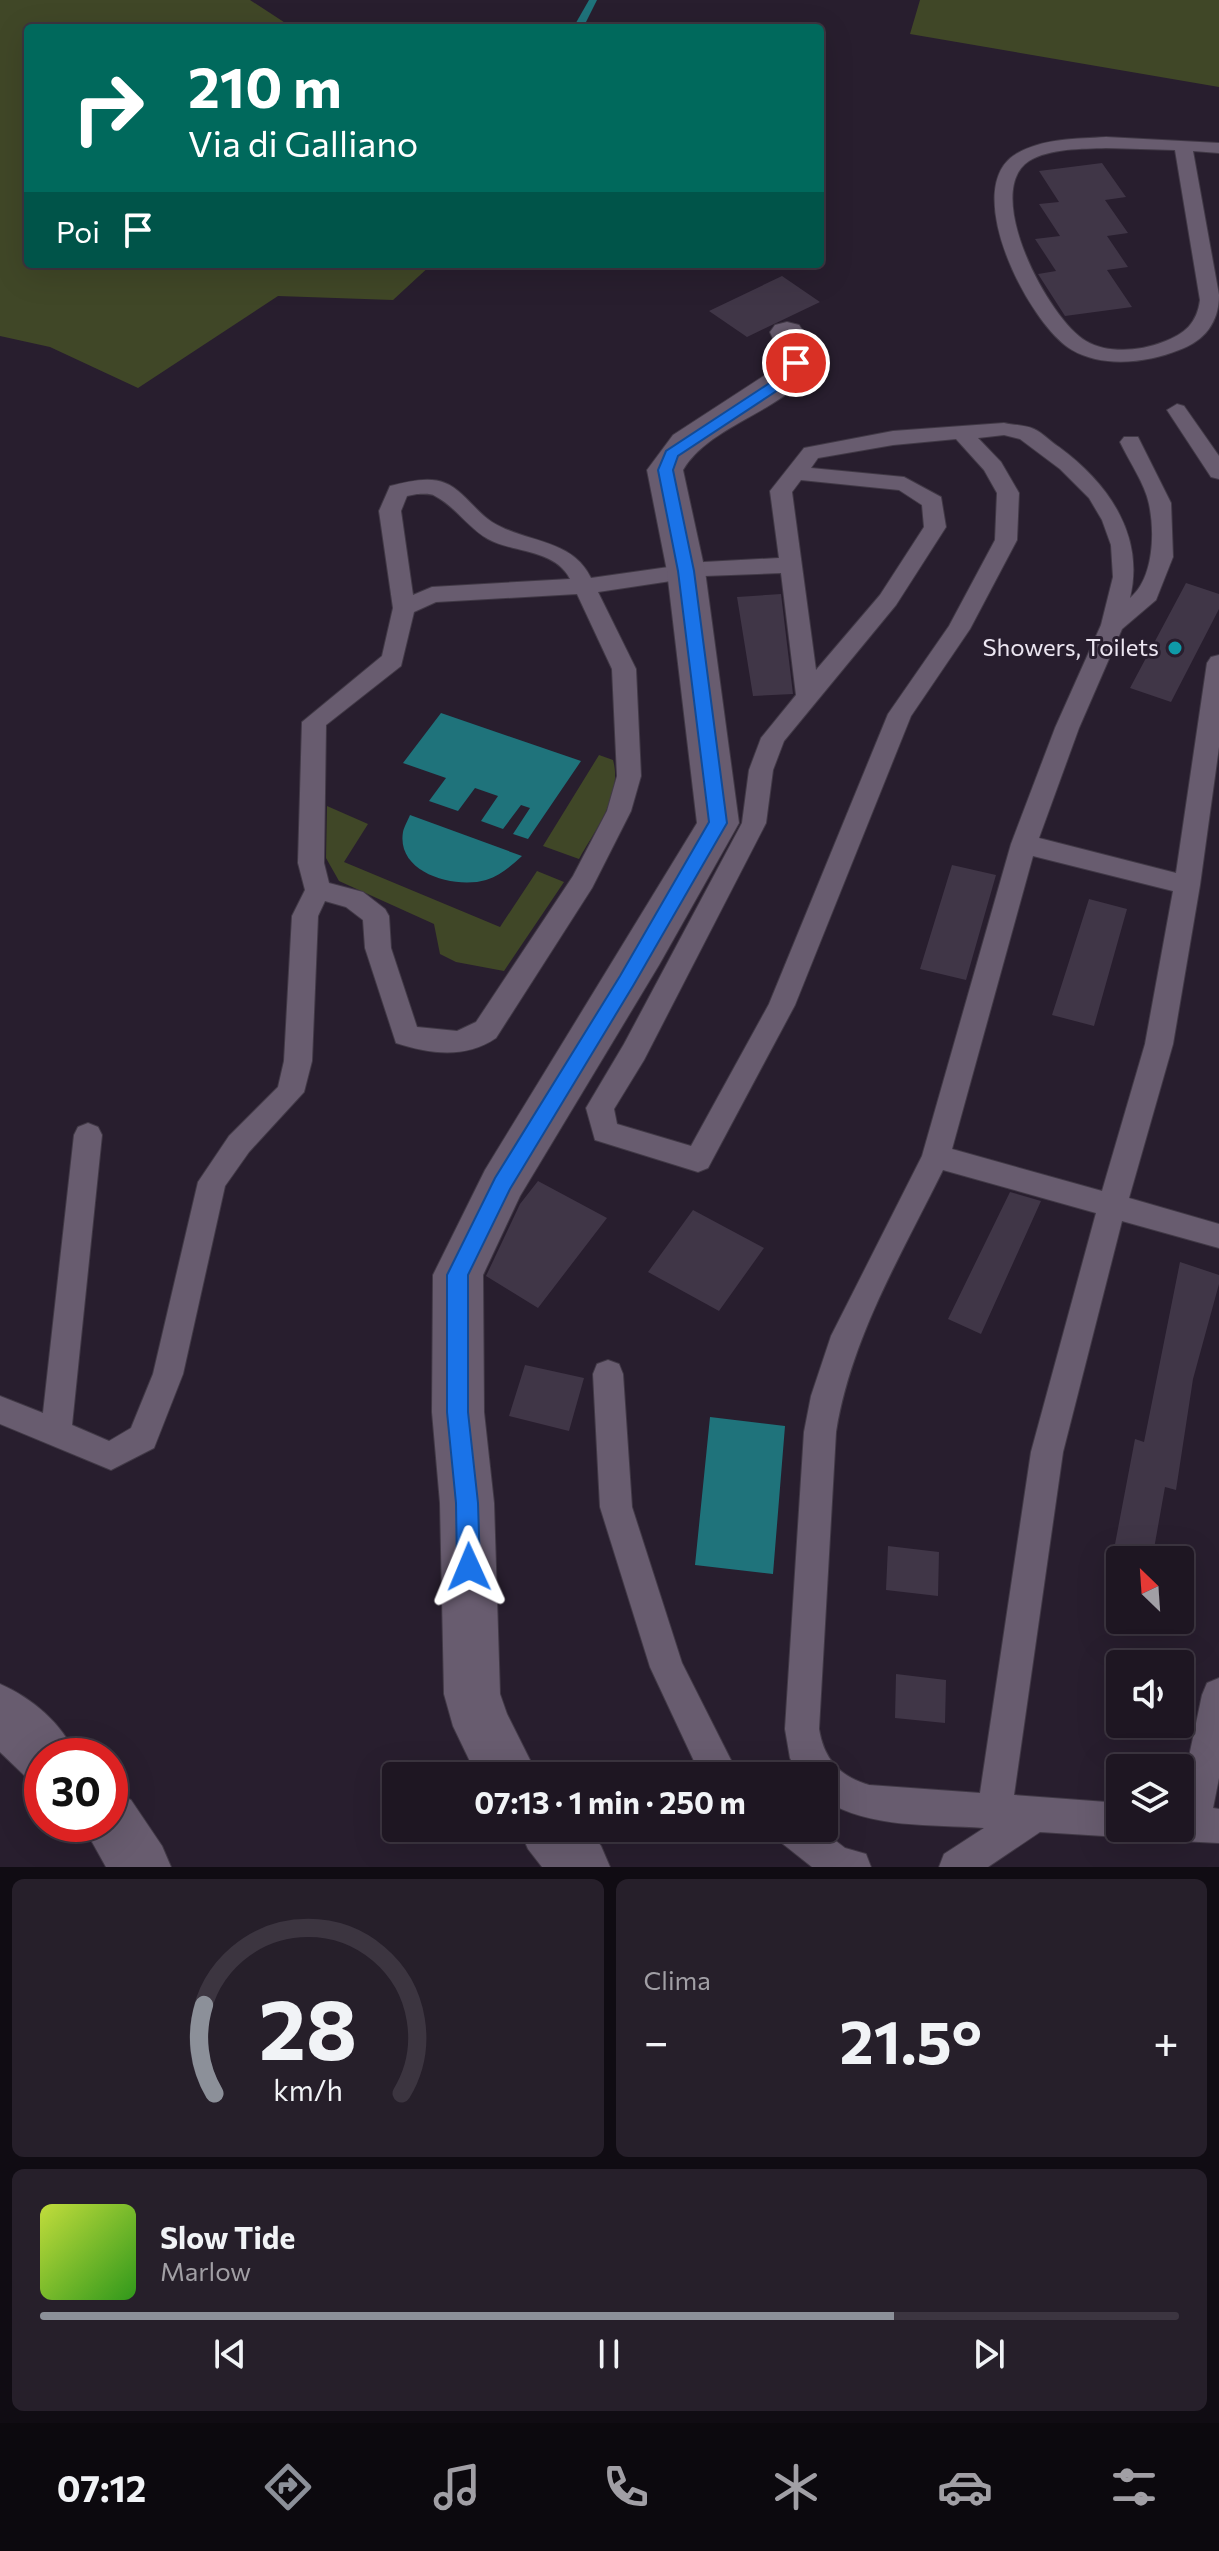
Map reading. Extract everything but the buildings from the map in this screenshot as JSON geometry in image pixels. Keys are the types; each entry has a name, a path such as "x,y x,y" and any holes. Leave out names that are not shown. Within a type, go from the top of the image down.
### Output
{"street":[{"path":"501,1762 482,1726 472,1694 467,1503 458,1412 458,1275 502,1184 627,981 718,823 686,571 665,470 672,454 785,377 796,363 796,353 787,332"},
{"path":"0,1713 27,1738"},
{"path":"124,1842 141,1867"},
{"path":"560,1842 580,1867"}],"lane":[{"path":"1183,145 1210,300 1204,323 1194,333 1151,352 1125,356 1090,352 1053,322 1017,263 1004,195 1009,169 1037,151 1064,145 1096,143 1183,145 1219,148"},
{"path":"1177,410 1219,472"},
{"path":"808,696 781,491 811,453 893,438 1004,429 1027,434 1068,464 1097,494 1113,520 1122,545 1124,577 1112,625 1067,728 1024,844 936,1156 846,1336 826,1396 820,1432 802,1729 810,1762"},
{"path":"796,473 904,484 933,502 935,527 888,600 773,738 761,770 754,823 634,1052 600,1108 605,1132 698,1160 782,1005 900,714 959,629 1006,540 1008,493 993,467 961,432"},
{"path":"1112,625 1148,595 1162,557 1160,503 1131,442"},
{"path":"0,1410 111,1456 143,1438 168,1374 212,1182 239,1144 290,1092 298,1061 305,916 318,890 311,863 314,722 393,660 404,608 390,511 398,491 417,487 440,488 481,525 499,536 543,547 576,569 624,669 629,776 619,811 583,881 486,1030 477,1037 448,1044 406,1035 378,948 376,916 354,899 318,890"},
{"path":"404,608 432,595 585,586 686,571 790,565"},
{"path":"994,1812 1047,1452 1159,1044 1187,885 1219,663"},
{"path":"1024,844 1187,885"},
{"path":"56,1433 88,1135"},
{"path":"936,1156 1219,1236"},
{"path":"608,1374 616,1507 667,1667 712,1762"},
{"path":"1197,1825 1219,1695"},
{"path":"838,1789 869,1802 1106,1819"},
{"path":"957,1867 1034,1815"},
{"path":"808,1842 837,1864 853,1867"}],"green space":[{"path":"0,0 250,0 287,24 24,24 24,268 428,268 393,300 278,296 138,388 50,347 0,336"},
{"path":"920,0 1219,0 1219,87 910,34"},
{"path":"599,755 613,760 614,786 606,812 579,859 543,846"},
{"path":"327,806 368,824 344,862 500,927 537,871 564,882 504,971 456,962 440,954 434,924 339,881 326,858"}],"water":[{"path":"441,713 581,761 528,839 513,834 530,808 521,805 503,829 481,821 498,796 475,788 458,811 429,801 446,778 403,763"},
{"path":"410,815 522,856 501,873 486,880 459,882 431,875 418,868 403,846 403,832"},
{"path":"710,1417 785,1426 773,1574 695,1565"}],"waterway":[{"path":"580,24 593,0"}],"place":[{"name":"Showers, Toilets","path":"1175,648"}],"route":[{"path":"469,1567 467,1503 458,1412 458,1275 502,1184 627,981 718,823 686,571 665,470 672,454 773,387 796,363"}]}
